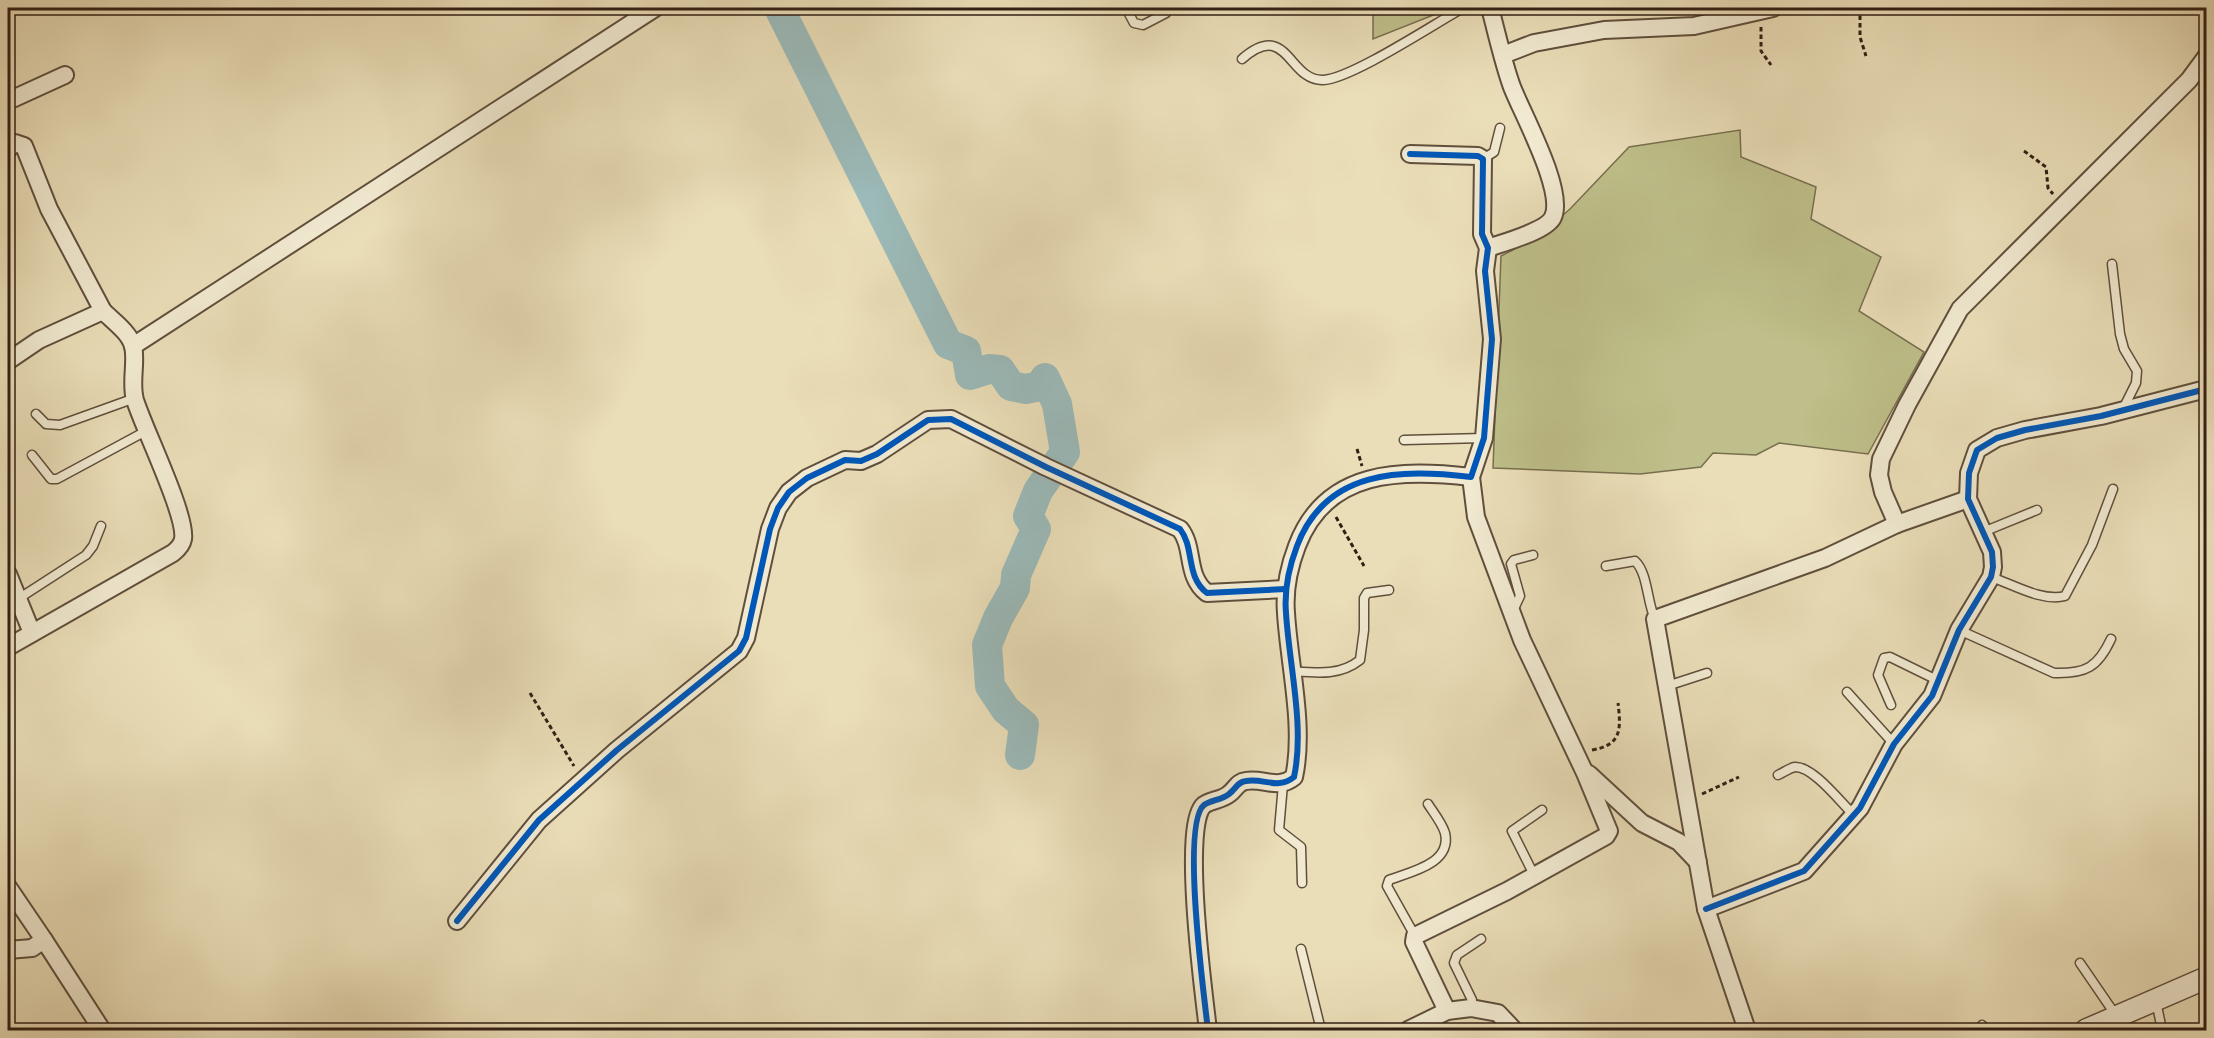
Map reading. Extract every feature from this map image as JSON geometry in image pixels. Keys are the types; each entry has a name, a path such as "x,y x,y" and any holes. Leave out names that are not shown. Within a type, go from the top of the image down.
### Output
{"street":[{"path":"133,346 655,8"},
{"path":"1488,248 1545,226 1553,218 1556,196 1535,138 1512,87 1490,8"},
{"path":"1503,55 1534,43 1604,30 1694,26 1767,9"},
{"path":"1897,524 1883,492 1879,475 1881,459 1907,405 1960,309 2062,204 2188,80 2206,57"},
{"path":"8,102 65,75"},
{"path":"8,149 15,143 24,146 50,209 103,311 129,337 133,346 131,372 135,398 178,511 183,542 173,553 8,647"},
{"path":"1410,154 1478,156 1483,159 1482,234 1488,248 1485,271 1492,339 1484,438 1471,477 1476,517 1522,640 1609,825 1609,831 1605,836 1415,936 1414,942 1447,1011"},
{"path":"8,358 39,340 103,311"},
{"path":"1706,909 1804,871 1854,815 1894,744 1932,696 1959,630 1993,567 1992,552 1968,499 1969,473 1977,450 1997,438 2192,395 2206,389"},
{"path":"457,921 513,849 539,820 583,780 739,651 746,638 770,529 778,508 789,492 807,478 845,460 861,461 877,454 928,420 951,419 1046,467 1180,529 1187,538 1192,571 1199,587 1207,593 1286,589"},
{"path":"1208,1030 1194,874 1199,813 1205,804 1223,798 1238,784 1247,780 1283,784 1294,777 1297,762 1286,589 1292,562 1306,523 1326,500 1365,479 1392,474 1440,473 1471,477"},
{"path":"1747,1030 1706,909 1655,619 1825,558 1897,524 1968,499"},
{"path":"8,574 32,633"},
{"path":"1586,773 1593,776 1642,822 1679,842 1698,862"},
{"path":"8,887 102,1030"},
{"path":"8,950 32,948 44,940"},
{"path":"2086,1030 2206,978"},
{"path":"1408,1030 1447,1011 1471,1008 1497,1013 1514,1030"}],"lane":[{"path":"1126,8 1134,22 1143,25 1166,13"},
{"path":"1242,59 1256,47 1266,45 1276,47 1311,77 1322,80 1351,71 1463,8"},
{"path":"1483,159 1494,152 1500,128"},
{"path":"2112,264 2120,334 2124,349 2137,371 2136,383 2122,409"},
{"path":"36,414 46,424 60,425 135,398"},
{"path":"32,455 51,479 57,479 146,431"},
{"path":"1404,440 1484,438"},
{"path":"1990,576 2045,597 2055,599 2065,596 2092,545 2113,489"},
{"path":"1983,532 2037,510"},
{"path":"18,599 86,555 101,526"},
{"path":"1512,613 1520,596 1511,564 1514,560 1533,555"},
{"path":"1606,566 1635,561 1641,566 1648,606 1655,619"},
{"path":"1291,671 1326,673 1349,669 1360,660 1364,637 1366,593 1389,590"},
{"path":"1959,630 2054,673 2069,674 2095,665 2101,660 2111,639"},
{"path":"1891,705 1878,675 1884,658 1890,657 1937,681"},
{"path":"1667,686 1707,674"},
{"path":"1847,692 1894,744"},
{"path":"1778,776 1793,767 1804,768 1829,788 1854,815"},
{"path":"1283,784 1279,830 1301,847 1302,883"},
{"path":"1415,936 1387,886 1389,880 1435,861 1444,850 1445,833 1428,804"},
{"path":"1534,875 1512,831 1542,810"},
{"path":"1471,1008 1472,1000 1454,963 1457,955 1481,939"},
{"path":"1301,949 1321,1030"},
{"path":"2080,963 2117,1017"},
{"path":"2156,1000 2162,1030"}],"path":[{"path":"1860,8 1860,37 1866,56"},
{"path":"1767,9 1761,51 1771,65"},
{"path":"2024,151 2046,166 2048,188 2062,204"},
{"path":"1326,500 1364,566"},
{"path":"530,693 553,730 564,754 583,780"},
{"path":"1576,753 1612,744 1617,738 1618,703"},
{"path":"1687,801 1739,777"}],"green space":[{"path":"1373,8 1451,8 1373,39"},
{"path":"1740,130 1741,157 1816,187 1811,219 1881,257 1859,311 1924,352 1868,454 1779,443 1756,455 1713,453 1701,467 1640,474 1493,468 1501,256 1535,239 1570,209 1629,147"}],"waterway":[{"path":"779,8 948,344 966,351 970,375 989,369 1000,370 1011,386 1026,389 1040,386 1045,378 1057,404 1065,452 1038,491 1028,516 1036,529 1016,575 1015,588 998,618 987,645 990,686 1006,710 1024,725 1020,755"}],"cycle path":[{"path":"1208,1030 1194,876 1197,819 1204,805 1226,796 1243,782 1253,780 1282,783 1294,777 1298,737 1286,595 1297,546 1310,521 1327,502 1346,488 1393,475 1471,477 1484,438 1492,339 1485,271 1488,248 1482,234 1483,159 1478,156 1410,154"},
{"path":"1706,909 1804,871 1860,808 1894,744 1932,696 1959,630 1991,577 1993,567 1992,552 1968,499 1969,473 1977,450 1997,438 2025,430 2101,416 2206,389"},
{"path":"457,921 539,820 617,750 739,651 746,638 770,529 778,508 789,492 807,478 845,460 861,461 877,454 928,420 951,419 1046,467 1180,529 1185,537 1196,578 1207,593 1286,589"}]}
